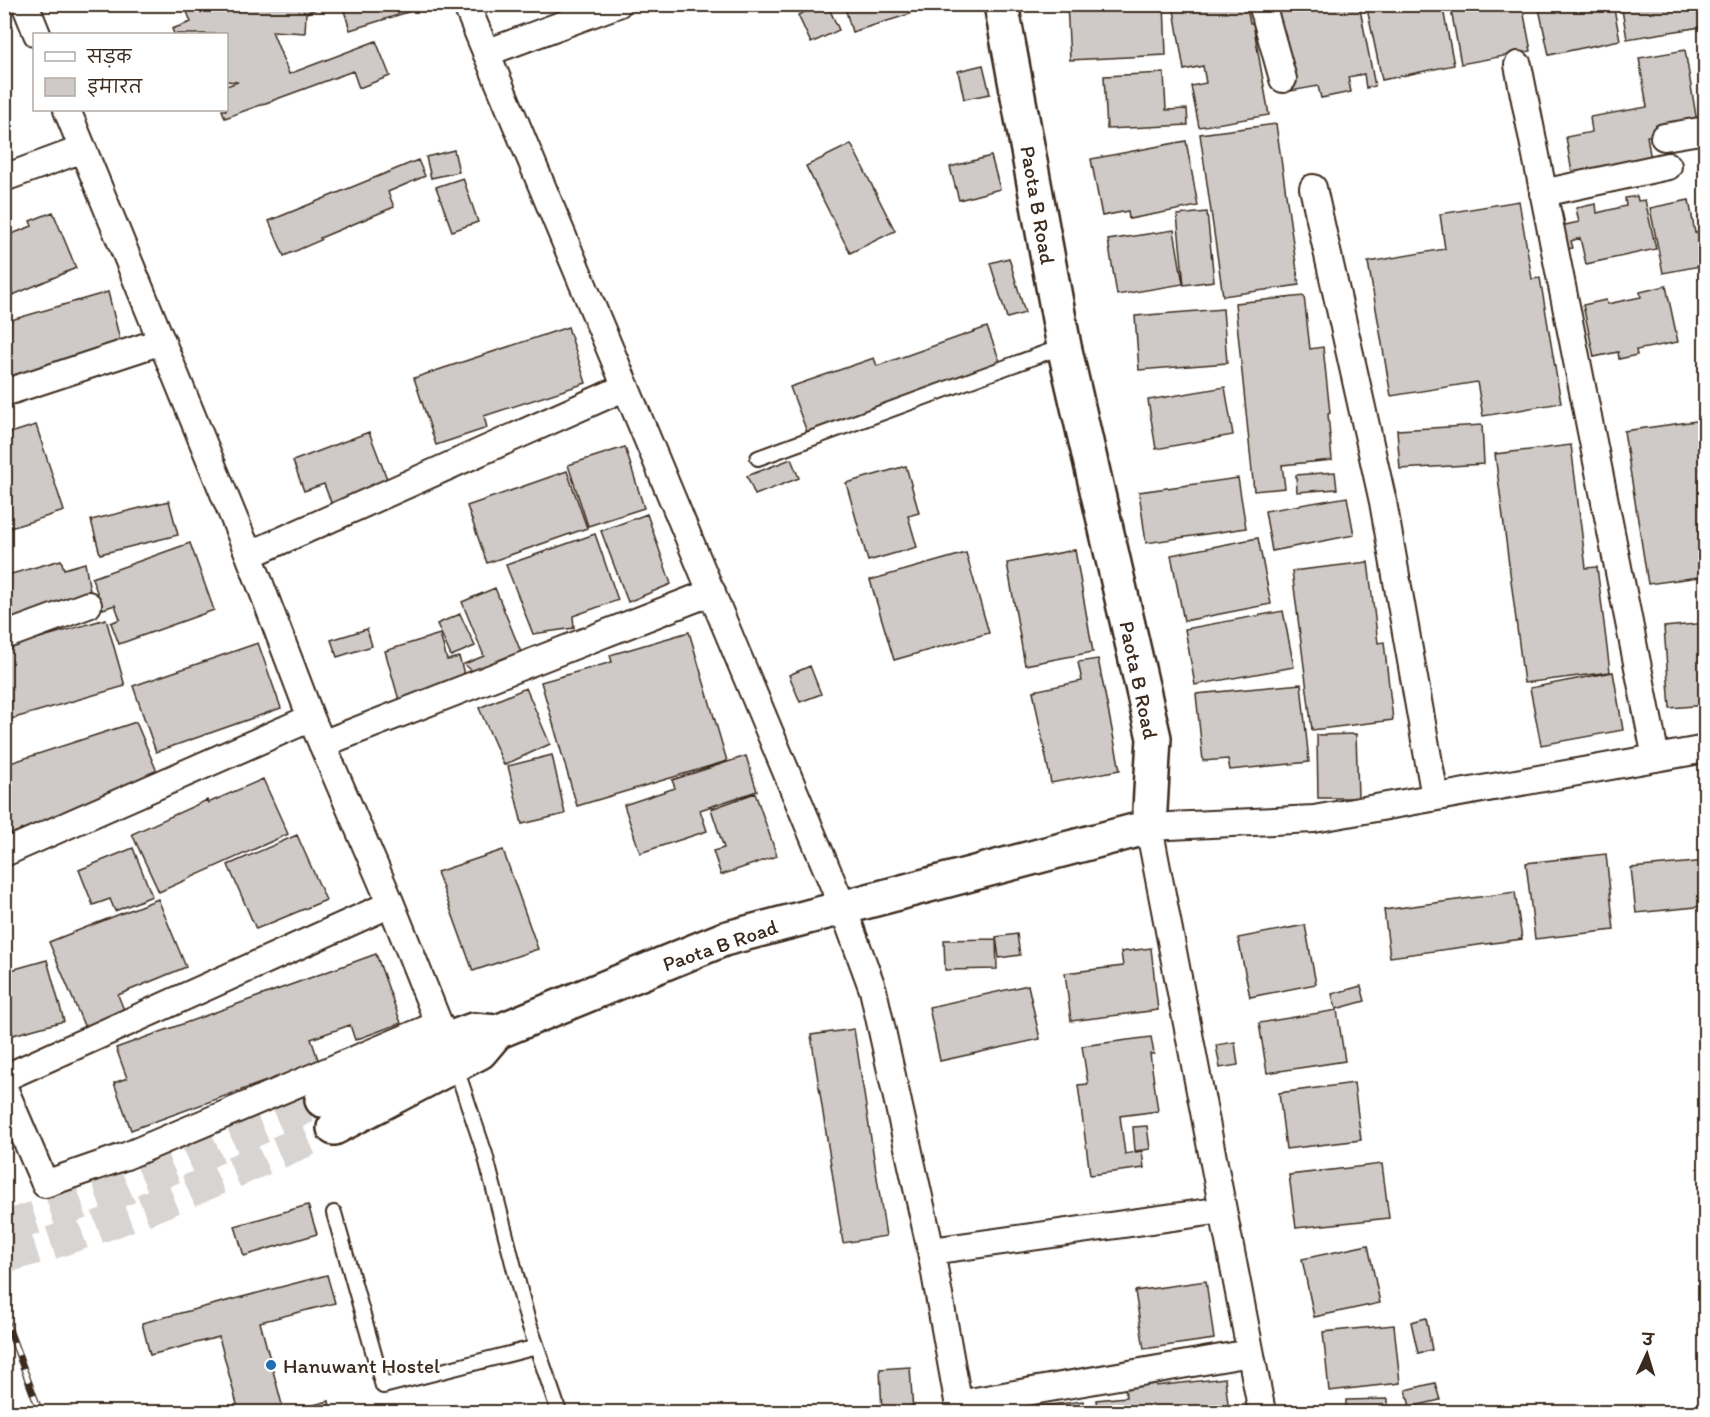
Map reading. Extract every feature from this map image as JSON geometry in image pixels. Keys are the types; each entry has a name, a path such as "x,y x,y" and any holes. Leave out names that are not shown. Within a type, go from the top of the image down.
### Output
{"street":[{"path":"25,4 37,33"},
{"path":"466,4 843,908 873,990 931,1251 959,1408 1250,1353"},
{"path":"486,53 618,4"},
{"name":"Paota B Road","path":"328,1114 473,1030 497,1032 724,939 1149,827 1154,738 1064,346 1000,4"},
{"path":"1262,4 1283,79"},
{"path":"1518,65 1656,758"},
{"path":"4,1089 45,1184 447,1043 391,904 311,718 249,555 67,111"},
{"path":"1664,136 1706,130"},
{"path":"4,178 83,149"},
{"path":"1543,193 1668,166"},
{"path":"1313,188 1383,502 1435,798"},
{"path":"4,393 162,341"},
{"path":"249,555 626,387"},
{"path":"322,744 712,592"},
{"path":"4,636 88,605"},
{"path":"4,853 311,718"},
{"path":"1262,1413 1149,827 1314,819 1706,749"},
{"path":"4,1078 391,904"},
{"path":"931,1251 1222,1210"}],"lane":[{"path":"758,458 1064,346"},
{"path":"447,1043 485,1154 527,1318 560,1413"},
{"path":"334,1213 383,1386 537,1347"}],"building":[{"path":"184,4 328,4 306,13 305,33 272,31 289,74 376,41 390,76 359,88 353,71 225,118 222,111 228,111 228,85 238,82 228,81 228,33 174,33 172,29 191,22"},
{"path":"342,4 405,4 408,12 350,30"},
{"path":"821,4 827,4 839,30 811,43 798,15"},
{"path":"844,4 907,4 910,14 852,32"},
{"path":"1067,4 1164,4 1166,55 1070,60"},
{"path":"1173,4 1246,4 1250,23 1253,23 1269,115 1199,127 1191,86 1206,83 1203,66 1184,70"},
{"path":"1274,4 1359,4 1375,86 1366,88 1364,74 1348,77 1351,92 1321,98 1318,86 1291,91"},
{"path":"1366,4 1442,4 1454,65 1382,80"},
{"path":"1450,4 1522,4 1531,51 1461,64"},
{"path":"1538,4 1613,4 1620,40 1549,55"},
{"path":"1621,4 1706,4 1706,29 1701,29 1701,27 1627,39"},
{"path":"1685,50 1698,128 1647,136 1652,166 1573,179 1566,137 1592,132 1590,117 1647,107 1639,58"},
{"path":"983,65 990,94 964,99 958,71"},
{"path":"1164,73 1166,110 1187,109 1188,125 1107,129 1104,76"},
{"path":"1276,124 1299,285 1223,296 1200,134"},
{"path":"1186,141 1198,206 1129,219 1128,211 1102,216 1091,159"},
{"path":"851,144 895,231 850,253 806,166"},
{"path":"454,150 459,172 431,178 426,157"},
{"path":"991,156 1000,189 959,200 950,167"},
{"path":"418,160 425,176 388,192 394,207 284,256 269,221"},
{"path":"463,178 478,222 452,231 436,187"},
{"path":"1637,196 1638,201 1645,200 1656,249 1586,264 1580,238 1571,241 1573,248 1562,250 1553,213 1562,211 1565,225 1579,222 1576,208 1596,204 1597,213 1626,206 1625,198"},
{"path":"1689,200 1695,233 1706,230 1706,265 1663,273 1650,208"},
{"path":"1519,201 1532,279 1540,278 1561,403 1483,416 1477,382 1391,396 1368,262 1445,249 1440,214"},
{"path":"53,212 76,268 13,295 4,275 4,237 32,226 30,221"},
{"path":"1207,212 1214,281 1184,285 1177,215"},
{"path":"1174,230 1183,284 1117,295 1108,240"},
{"path":"1009,258 1025,313 1007,318 990,263"},
{"path":"1666,286 1678,342 1636,350 1637,355 1619,359 1618,352 1594,357 1583,305 1606,300 1607,304 1641,297 1640,292"},
{"path":"108,292 123,352 4,387 4,322"},
{"path":"1304,296 1310,349 1323,347 1332,460 1282,465 1285,488 1254,491 1235,303"},
{"path":"1223,309 1227,363 1139,370 1135,316"},
{"path":"568,327 586,383 484,416 487,428 436,445 414,378"},
{"path":"987,327 1001,364 807,432 790,387 874,358 877,366"},
{"path":"1225,387 1233,435 1156,449 1148,400"},
{"path":"1703,420 1706,438 1706,576 1648,584 1624,431"},
{"path":"36,425 64,511 4,530 4,435"},
{"path":"1482,425 1484,464 1400,469 1397,430"},
{"path":"369,432 389,484 332,505 324,484 304,491 293,461"},
{"path":"1571,445 1586,568 1597,567 1610,672 1524,683 1495,454"},
{"path":"625,447 644,508 588,526 568,465"},
{"path":"791,459 799,478 755,495 747,476"},
{"path":"906,466 919,513 908,516 917,547 868,561 846,483"},
{"path":"567,471 587,528 487,563 467,506"},
{"path":"1335,472 1337,489 1297,492 1296,475"},
{"path":"1238,478 1246,528 1146,543 1139,492"},
{"path":"1347,497 1354,535 1272,551 1265,511"},
{"path":"169,501 178,535 100,554 91,520"},
{"path":"647,514 671,584 628,602 601,531"},
{"path":"595,534 618,600 573,616 574,628 533,634 506,565"},
{"path":"1258,538 1271,604 1184,621 1171,555"},
{"path":"190,543 214,610 119,644 111,623 120,619 115,605 103,609 92,578"},
{"path":"1075,550 1093,652 1025,665 1007,563"},
{"path":"966,553 989,633 894,660 870,580"},
{"path":"61,560 64,569 85,563 90,591 4,623 4,576"},
{"path":"1368,562 1378,643 1384,642 1393,720 1312,730 1292,571"},
{"path":"495,588 523,657 476,674 464,664 484,656 462,602"},
{"path":"1283,611 1294,667 1195,685 1185,629"},
{"path":"460,614 475,646 451,656 437,624"},
{"path":"106,619 125,686 4,721 4,648"},
{"path":"1706,623 1706,705 1670,708 1664,627"},
{"path":"367,629 372,646 337,657 331,640"},
{"path":"689,632 727,761 577,806 541,682 612,662 610,655"},
{"path":"440,634 447,660 459,657 466,680 399,700 385,651"},
{"path":"258,643 281,708 156,752 133,686"},
{"path":"1098,659 1120,770 1051,783 1033,691 1082,681 1078,662"},
{"path":"810,666 821,694 800,702 789,675"},
{"path":"1613,672 1623,730 1541,745 1530,688"},
{"path":"1301,684 1309,762 1230,770 1228,759 1203,761 1196,694"},
{"path":"526,688 550,744 504,765 479,708"},
{"path":"136,722 158,774 4,837 4,765"},
{"path":"1356,734 1358,798 1318,798 1317,735"},
{"path":"552,755 565,814 522,824 508,766"},
{"path":"746,756 757,791 700,810 707,831 640,853 624,805 675,788 672,780"},
{"path":"263,779 288,834 159,892 132,834 207,800 208,803"},
{"path":"755,793 777,856 721,875 713,851 724,848 711,809"},
{"path":"297,835 326,900 256,929 228,865"},
{"path":"133,848 152,896 115,911 110,899 93,905 79,870"},
{"path":"503,850 538,949 473,971 437,872"},
{"path":"1606,854 1614,930 1535,939 1526,863"},
{"path":"1706,861 1706,906 1636,913 1631,868"},
{"path":"1515,892 1522,939 1390,957 1384,910"},
{"path":"158,899 186,967 118,995 124,1010 85,1028 49,942"},
{"path":"1305,925 1316,984 1250,997 1238,938"},
{"path":"1017,934 1020,955 999,958 996,937"},
{"path":"996,939 997,969 945,970 944,940"},
{"path":"1151,948 1158,1010 1071,1021 1065,973 1123,966 1121,952"},
{"path":"376,954 401,1023 355,1040 350,1025 311,1039 319,1062 131,1130 114,1083 127,1078 116,1048"},
{"path":"47,960 64,1021 13,1035 4,1003 4,972"},
{"path":"1028,985 1040,1039 940,1061 929,1007"},
{"path":"1361,986 1365,1001 1336,1009 1332,994"},
{"path":"1337,1010 1345,1061 1267,1073 1259,1023"},
{"path":"854,1029 886,1236 843,1243 811,1035"},
{"path":"1151,1037 1154,1054 1150,1054 1158,1111 1120,1116 1125,1154 1142,1151 1144,1168 1090,1175 1078,1085 1088,1084 1082,1046"},
{"path":"1235,1042 1238,1065 1220,1068 1216,1045"},
{"path":"1354,1083 1361,1140 1286,1149 1279,1093"},
{"path":"1147,1126 1150,1149 1135,1151 1133,1127"},
{"path":"1382,1164 1389,1218 1296,1228 1289,1175"},
{"path":"308,1205 317,1234 244,1256 235,1226"},
{"path":"1368,1245 1380,1303 1314,1317 1302,1259"},
{"path":"327,1275 335,1303 260,1322 284,1412 239,1412 219,1337 150,1355 142,1323"},
{"path":"1206,1281 1214,1339 1144,1349 1135,1291"},
{"path":"1426,1318 1432,1350 1418,1353 1411,1322"},
{"path":"1394,1325 1400,1383 1329,1391 1323,1332"},
{"path":"910,1367 913,1412 882,1412 880,1369"},
{"path":"1225,1378 1229,1412 1098,1412 1096,1400 1126,1397 1125,1387"},
{"path":"1435,1383 1440,1400 1410,1407 1406,1390"},
{"path":"1388,1399 1388,1412 1346,1412 1346,1400"},
{"path":"329,1401 331,1412 286,1412"},
{"path":"1083,1401 1084,1412 992,1412"}],"tunnel":[{"path":"4,1228 124,1189 322,1100"},
{"path":"4,1257 130,1215 334,1128"}],"railway":[{"path":"4,1316 40,1412"}],"place":[{"name":"Hanuwant Hostel","path":"271,1365"}]}
